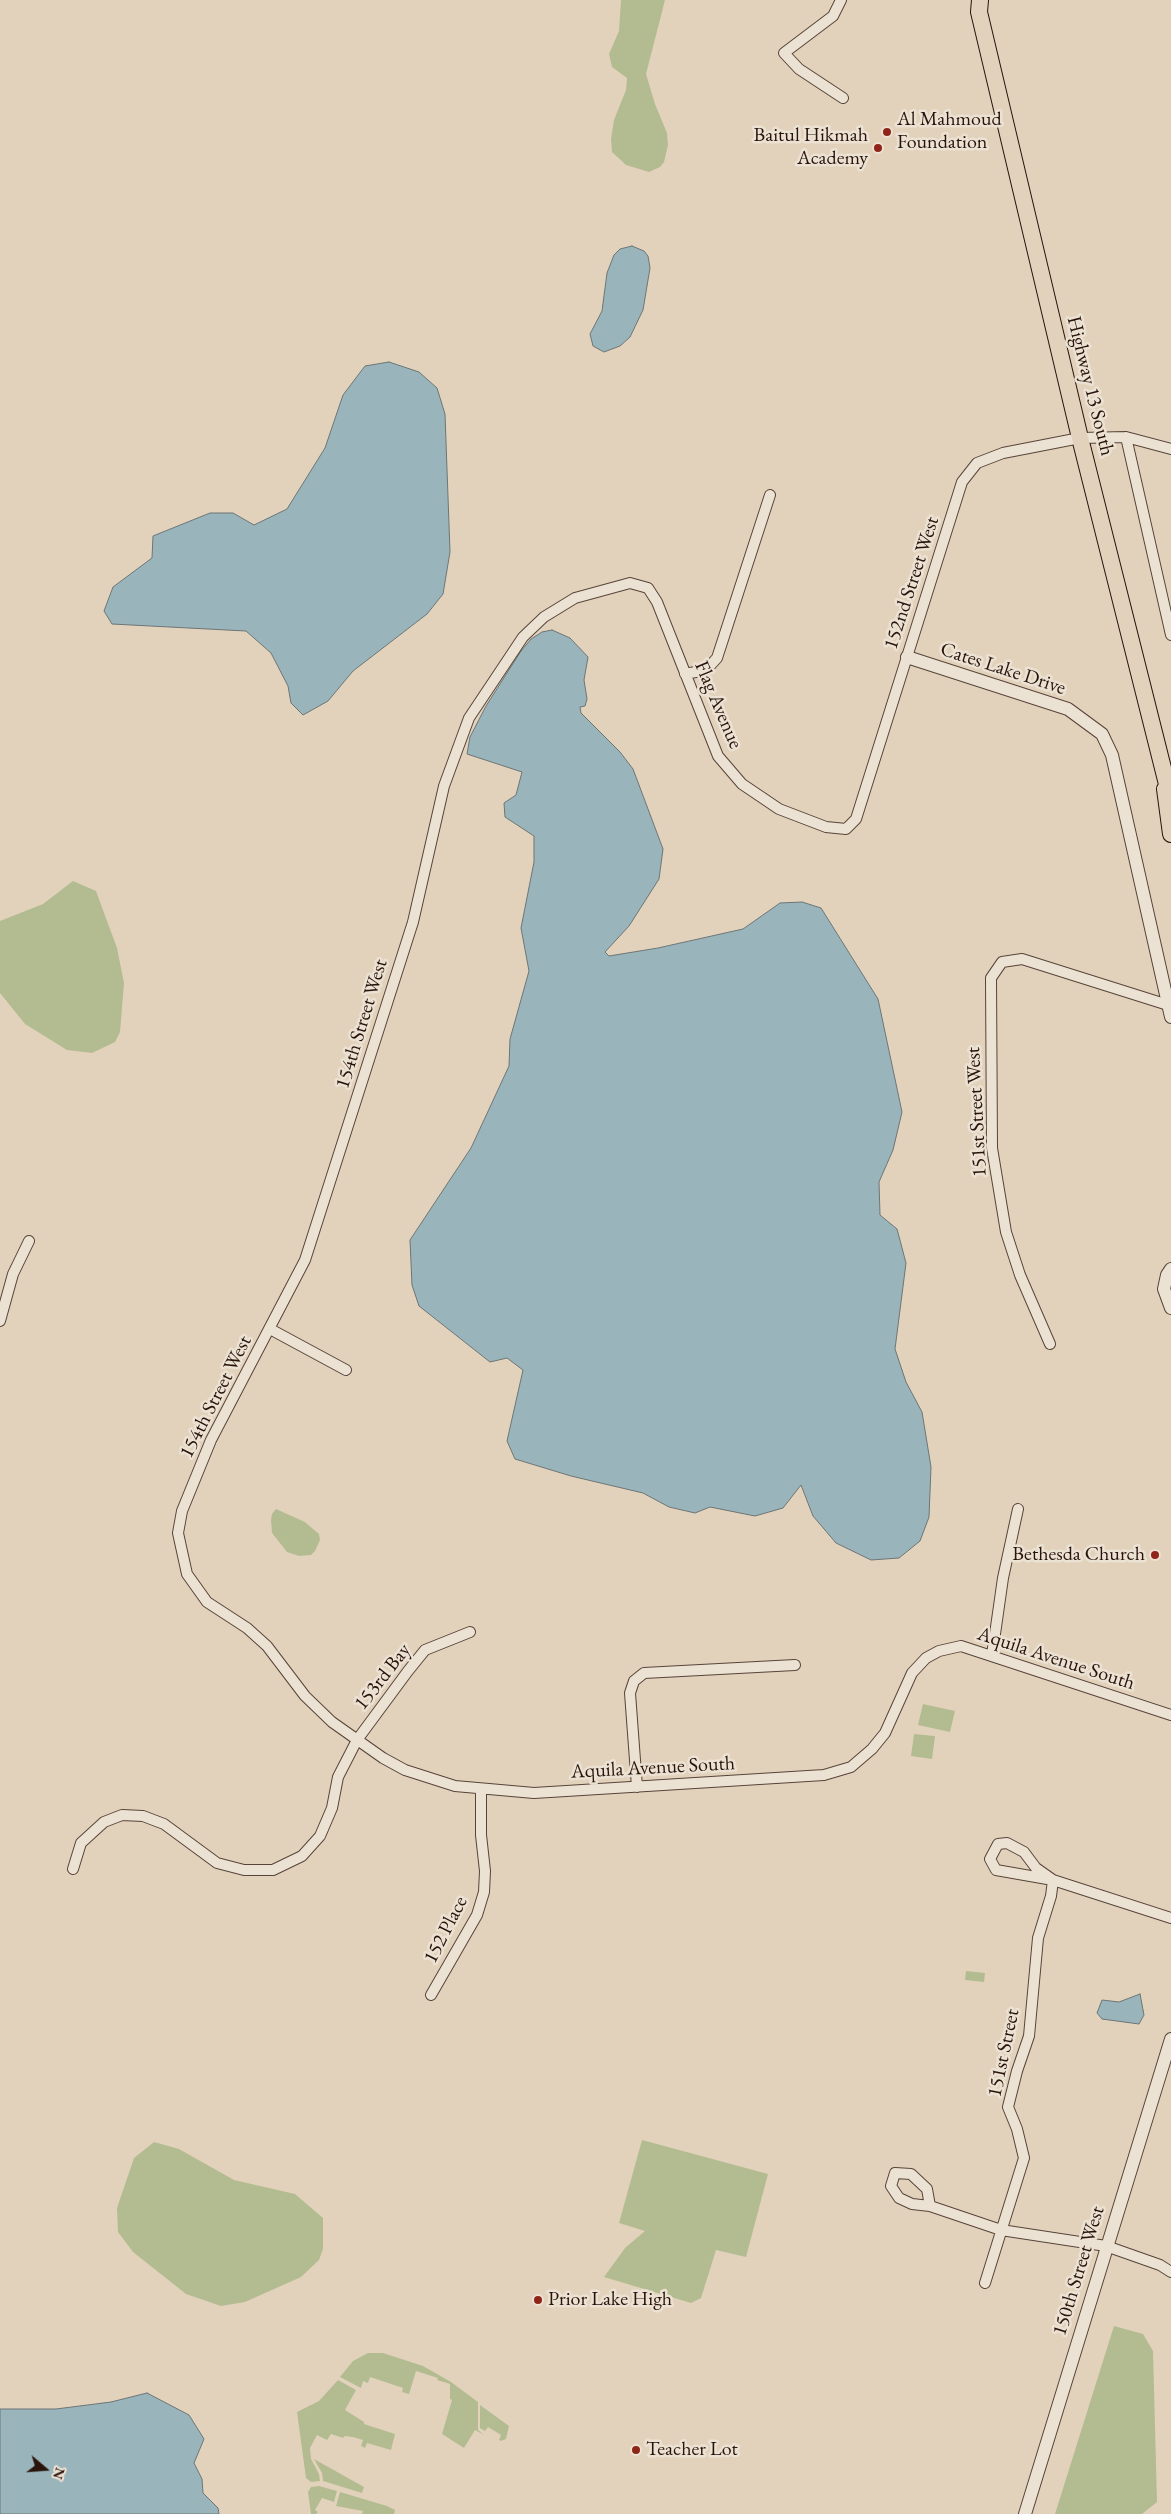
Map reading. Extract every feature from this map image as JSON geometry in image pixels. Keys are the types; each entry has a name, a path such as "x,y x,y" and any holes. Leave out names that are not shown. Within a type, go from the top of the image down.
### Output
{"main road":[{"name":"Highway 13 South","path":"977,4 1080,438 1171,800"},
{"name":"Highway 13 South","path":"1162,770 1171,834"}],"street":[{"path":"842,0 833,16 784,53 799,69 843,98"},
{"path":"1126,437 1171,635"},
{"name":"152nd Street West","path":"856,819 962,482 977,463 1003,453 1080,438 1126,437 1171,450"},
{"path":"686,674 706,670 717,658 770,495"},
{"name":"Flag Avenue","path":"630,582 648,588 657,602 718,756 742,784 779,809 826,827 846,829 856,819"},
{"name":"154th Street West","path":"178,1533 182,1511 211,1440 305,1260 413,922 444,786 469,718 523,637 544,617 575,598 630,582"},
{"name":"Cates Lake Drive","path":"907,657 1068,709 1102,734 1112,755 1169,1011"},
{"name":"151st Street West","path":"1050,1344 1020,1275 1006,1232 992,1148 991,978 1002,962 1022,959 1169,1011"},
{"path":"0,1321 14,1274 29,1241"},
{"path":"1171,1269 1167,1275 1164,1289 1171,1308"},
{"path":"270,1329 346,1370"},
{"path":"992,1655 1003,1578 1018,1509"},
{"name":"Aquila Avenue South","path":"178,1533 187,1574 208,1602 247,1628 267,1646 305,1696 332,1722 405,1770 455,1786 534,1792 824,1775 852,1767 872,1749 885,1733 912,1673 926,1658 939,1651 961,1646 1171,1715"},
{"name":"153rd Bay","path":"73,1869 81,1843 104,1822 122,1815 144,1816 164,1824 217,1863 244,1870 274,1870 302,1856 320,1836 332,1808 338,1777 357,1740 425,1650 470,1632"},
{"path":"637,1787 630,1693 634,1681 644,1673 795,1665"},
{"name":"152 Place","path":"431,1995 477,1915 484,1892 485,1870 481,1835 481,1789"},
{"path":"1052,1880 1036,1868 1024,1852 1007,1843 998,1844 990,1859 996,1870 1052,1880 1171,1918"},
{"name":"151st Street","path":"985,2283 1024,2158 1018,2129 1008,2107 1017,2071 1029,2036 1038,1938 1051,1896 1052,1880"},
{"name":"150th Street West","path":"1025,2514 1106,2246 1170,2044"},
{"path":"930,2206 1001,2230 1106,2246 1160,2265 1171,2272"}],"green space":[{"path":"621,0 665,0 646,74 655,104 667,133 668,145 664,162 660,167 649,172 626,165 612,152 611,139 614,120 626,90 627,78 612,67 609,54 619,31"},
{"path":"73,881 96,891 117,948 124,983 120,1032 115,1042 92,1053 67,1050 25,1024 0,993 0,921 43,904"},
{"path":"276,1509 305,1522 319,1534 320,1540 311,1555 299,1556 287,1552 272,1533 272,1514"},
{"path":"923,1704 955,1711 950,1732 918,1725"},
{"path":"914,1734 935,1736 932,1759 911,1756"},
{"path":"966,1971 985,1973 984,1982 965,1980"},
{"path":"642,2140 768,2174 746,2257 716,2250 701,2298 691,2303 604,2277 625,2248 645,2231 619,2223"},
{"path":"154,2142 179,2149 234,2180 295,2194 323,2218 323,2249 319,2260 301,2277 245,2302 221,2306 186,2294 133,2252 118,2232 117,2208 134,2158"},
{"path":"1114,2326 1143,2334 1153,2351 1157,2502 1142,2514 1055,2514"},
{"path":"368,2353 383,2353 423,2366 451,2382 478,2402 478,2430 484,2435 475,2430 464,2448 442,2434 452,2400 450,2399 450,2384 437,2380 438,2378 416,2371 409,2394 402,2392 403,2388 370,2377 368,2383 363,2381 361,2388 340,2377 353,2361"},
{"path":"338,2380 356,2390 345,2410 364,2422 364,2424 395,2434 391,2450 367,2443 365,2448 361,2446 363,2440 353,2437 345,2436 343,2438 331,2434 327,2440 317,2435 310,2448 311,2459 319,2474 320,2481 311,2482 306,2478 297,2412 319,2401"},
{"path":"480,2405 509,2426 506,2439 499,2440 501,2435 488,2427 485,2431 480,2428"},
{"path":"314,2459 364,2487 362,2493 323,2481 322,2473"},
{"path":"319,2486 337,2491 334,2502 322,2498 315,2510 318,2512 311,2514 308,2492 311,2487"},
{"path":"340,2492 387,2506 395,2510 394,2514 362,2514 363,2511 336,2506"}],"water":[{"path":"632,246 644,251 648,256 650,268 643,310 630,337 620,346 604,352 593,346 590,334 602,311 607,273 614,255 620,249"},
{"path":"389,362 419,372 437,388 445,414 450,552 443,594 427,614 353,671 328,701 303,715 291,703 288,686 271,653 246,631 112,624 104,611 113,587 152,558 153,536 210,513 233,513 254,525 287,509 325,448 343,395 365,366"},
{"path":"552,630 570,638 588,657 584,680 587,699 585,706 580,707 581,713 620,752 633,769 663,849 659,879 629,926 605,952 609,956 658,948 743,929 780,903 802,902 821,908 878,999 902,1112 893,1150 879,1182 880,1215 897,1229 906,1263 895,1349 906,1382 922,1412 931,1467 929,1517 920,1541 899,1558 871,1560 836,1543 813,1516 801,1485 783,1508 755,1516 710,1507 695,1513 669,1507 643,1493 571,1476 515,1459 507,1441 523,1370 507,1358 490,1362 419,1306 412,1285 410,1240 471,1148 509,1066 510,1039 529,971 521,928 534,862 534,836 505,817 504,803 516,795 522,772 467,754 470,737 486,706 521,651 531,639 542,632"},
{"path":"1140,1994 1144,2015 1139,2024 1102,2019 1097,2013 1102,2000 1119,2002"},
{"path":"147,2393 189,2415 204,2439 194,2463 202,2479 203,2493 218,2508 219,2514 0,2514 0,2409 56,2409 111,2402"}],"place":[{"name":"Al Mahmoud Foundation","path":"887,132"},
{"name":"Baitul Hikmah Academy","path":"878,148"},
{"name":"Bethesda Church","path":"1155,1555"},
{"name":"Prior Lake High","path":"538,2300"},
{"name":"Teacher Lot","path":"636,2450"}]}
